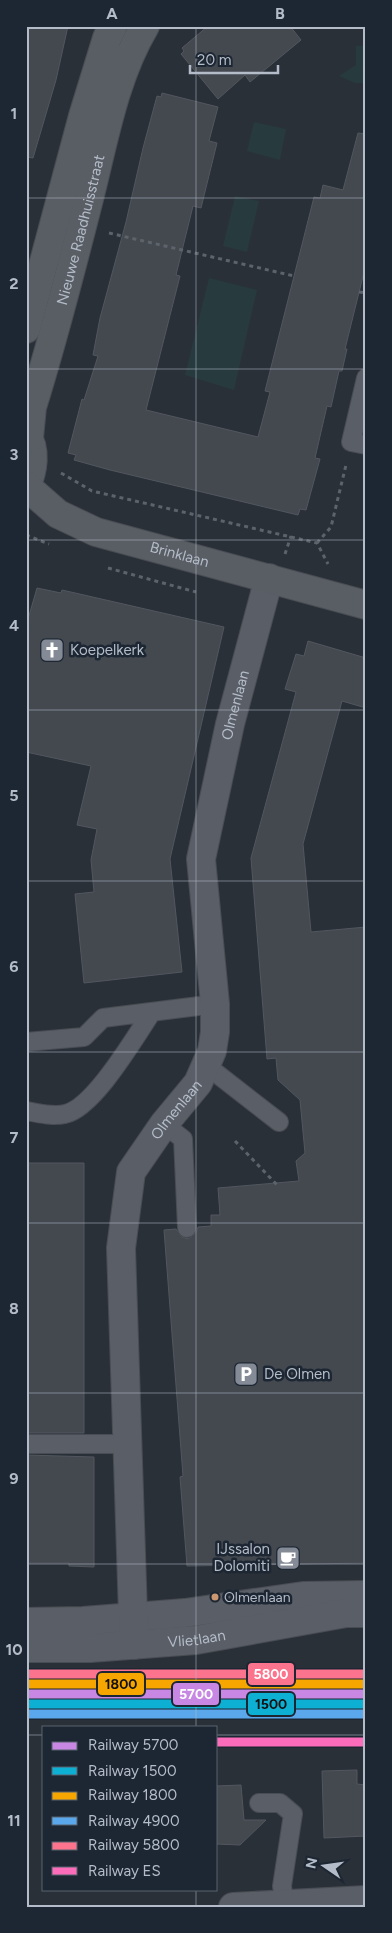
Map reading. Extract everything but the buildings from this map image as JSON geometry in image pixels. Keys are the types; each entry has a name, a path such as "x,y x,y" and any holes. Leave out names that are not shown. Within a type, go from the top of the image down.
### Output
{"street":[{"name":"Nieuwe Raadhuisstraat","path":"26,329 35,264 106,38 113,26"},
{"name":"Nieuwe Raadhuisstraat","path":"26,487 32,471 32,454 27,436 32,407 82,227 108,122 132,48 145,26"},
{"name":"Brinklaan","path":"26,487 58,514 96,532 355,602"},
{"name":"Olmenlaan","path":"134,1645 121,1248 131,1172 164,1124 198,1084 207,1066 215,1032 215,1004 201,859 230,724 269,578"},
{"name":"Vlietlaan","path":"26,1622 83,1622 185,1613 303,1596 366,1595"},
{"name":"Vlietlaan","path":"26,1648 90,1648 196,1640 346,1613 366,1613"},
{"path":"233,1907 284,1906 366,1900"}],"lane":[{"path":"35,264 53,275 59,286 59,309"},
{"path":"358,443 366,378"},
{"path":"26,1042 84,1036 103,1018 215,1004"},
{"path":"26,1111 52,1115 66,1114 79,1108 94,1096 152,1012"},
{"path":"207,1066 279,1122"},
{"path":"164,1124 183,1139 187,1228"},
{"path":"26,1444 128,1444"},
{"path":"259,1803 280,1803 293,1814 282,1886 284,1906"}],"path":[{"path":"82,227 294,276"},
{"path":"359,292 366,294"},
{"path":"317,543 331,527 358,443"},
{"path":"53,467 67,479 92,491 317,543 355,602"},
{"path":"235,1141 279,1187"}],"green space":[{"path":"366,45 366,83 355,83 339,76 356,65 356,46"},
{"path":"254,122 286,129 280,160 247,151"},
{"path":"235,196 259,201 247,252 223,246"},
{"path":"209,278 257,290 234,390 185,375"}],"rail line":[{"name":"5800","path":"26,1674 366,1674"},
{"name":"1800","path":"26,1684 366,1684"},
{"name":"5700","path":"26,1694 366,1694"},
{"name":"1500","path":"26,1704 366,1704"},
{"name":"4900","path":"26,1714 366,1714"},
{"name":"ES","path":"218,1742 366,1742"}],"place":[{"name":"Koepelkerk","path":"52,650"},
{"name":"De Olmen","path":"246,1374"},
{"name":"IJssalon Dolomiti","path":"288,1558"},
{"name":"Olmenlaan","path":"215,1597"}]}
